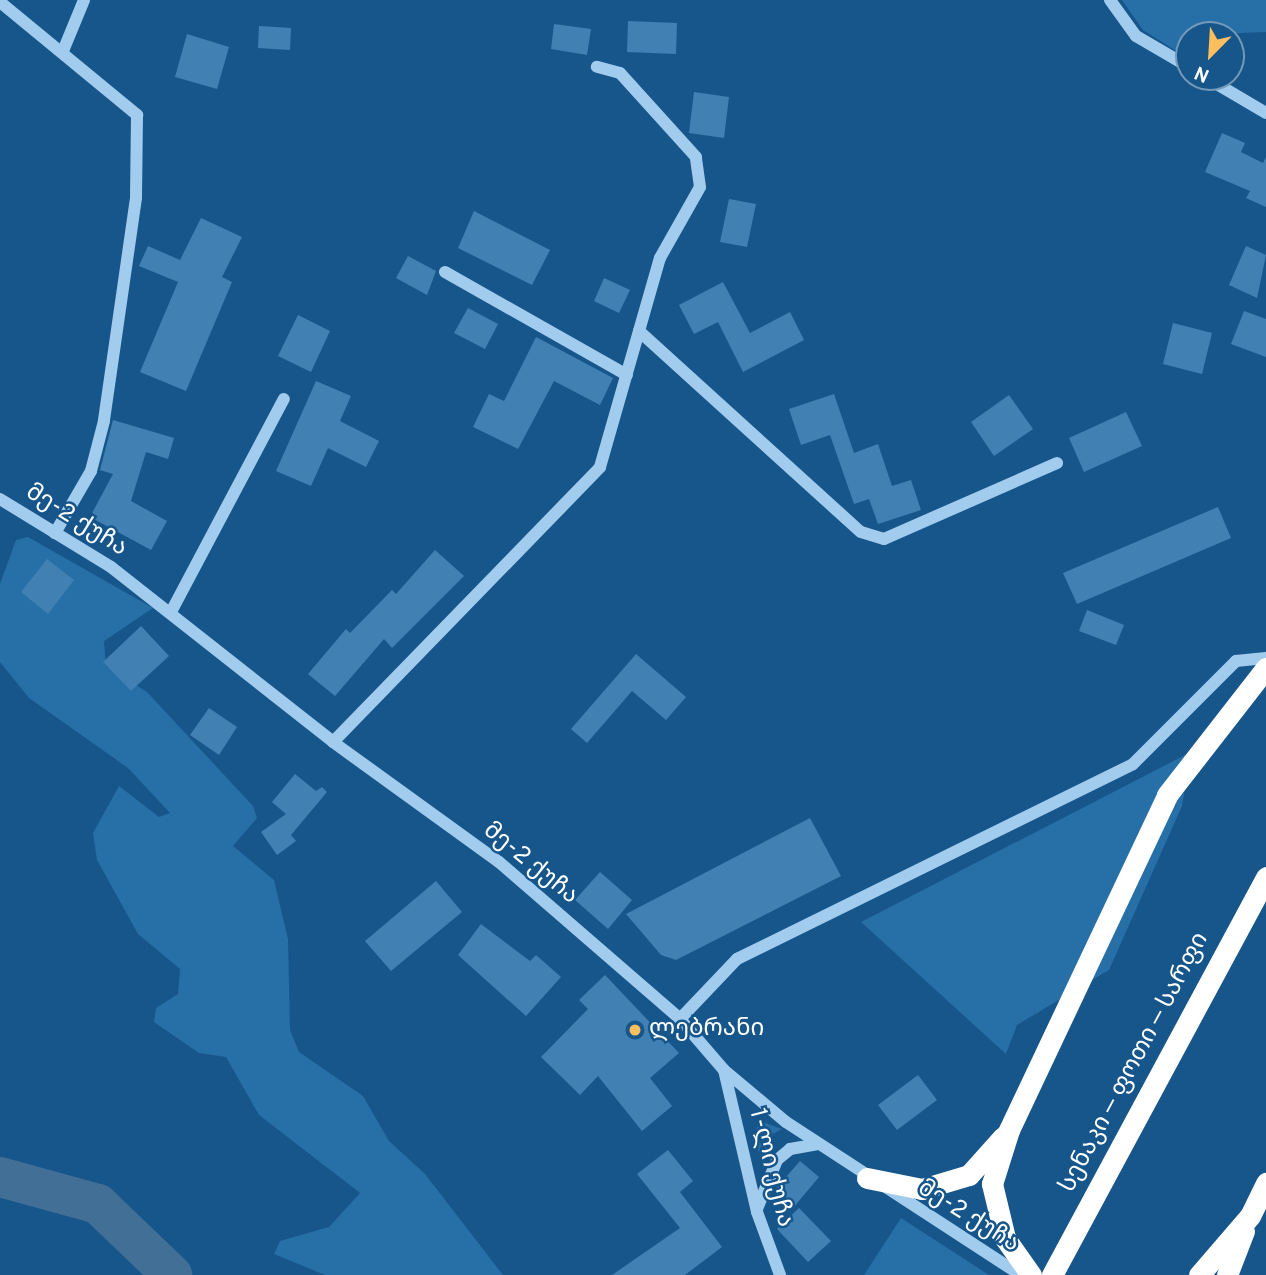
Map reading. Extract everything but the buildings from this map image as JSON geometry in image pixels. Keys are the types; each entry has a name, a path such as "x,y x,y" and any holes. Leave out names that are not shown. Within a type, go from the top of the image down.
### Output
{"highway":[{"path":"1031,1275 1005,1238 992,1184 1009,1130 1167,795 1264,666"},
{"name":"სენაკი — ფოთი — სარფი","path":"1052,1275 1129,1127 1266,877"},
{"path":"866,1178 922,1189 970,1175 1009,1130"},
{"path":"1227,1275 1250,1216 1266,1184"},
{"path":"1199,1275 1250,1216"}],"street":[{"path":"63,51 84,0"},
{"path":"1110,0 1136,36 1175,59"},
{"path":"0,2 63,51 137,116 140,164 104,421 90,471 55,533"},
{"path":"333,742 600,467 660,258 700,187 696,157 620,73 597,67"},
{"path":"1229,91 1266,113"},
{"path":"445,272 626,374"},
{"path":"639,331 861,532 884,539 1057,463"},
{"path":"171,612 284,399"},
{"name":"მე-2 ქუჩა","path":"0,499 171,612 333,742 499,862 680,1019 724,1070 817,1144 866,1178 1021,1275"},
{"path":"680,1019 737,959 1133,764 1236,661 1264,666"},
{"name":"1-ლი ქუჩა","path":"724,1070 757,1212 780,1275"},
{"path":"757,1212 777,1160 790,1149 817,1144"}],"shaded area":[{"path":"1122,0 1266,0 1266,32 1245,33 1245,21 1175,21 1175,50 1143,30"},
{"path":"28,537 153,608 104,641 106,666 147,692 253,806 257,818 233,846 274,880 288,939 290,1030 299,1052 363,1096 389,1141 425,1174 503,1275 325,1275 274,1254 280,1241 329,1227 360,1193 259,1115 226,1057 199,1053 154,1022 156,1008 178,994 180,969 138,934 97,860 93,833 119,786 159,817 170,813 128,768 29,698 0,662 0,584 16,540"},
{"path":"1191,752 1182,806 1109,970 1017,1025 1006,1054 861,922"},
{"path":"760,1121 782,1129 767,1137 761,1157 753,1137"},
{"path":"901,1218 989,1275 864,1275"}],"waterway":[{"path":"0,1177 98,1204 172,1275"}],"place":[{"name":"ლებრანი","path":"635,1030"}]}
